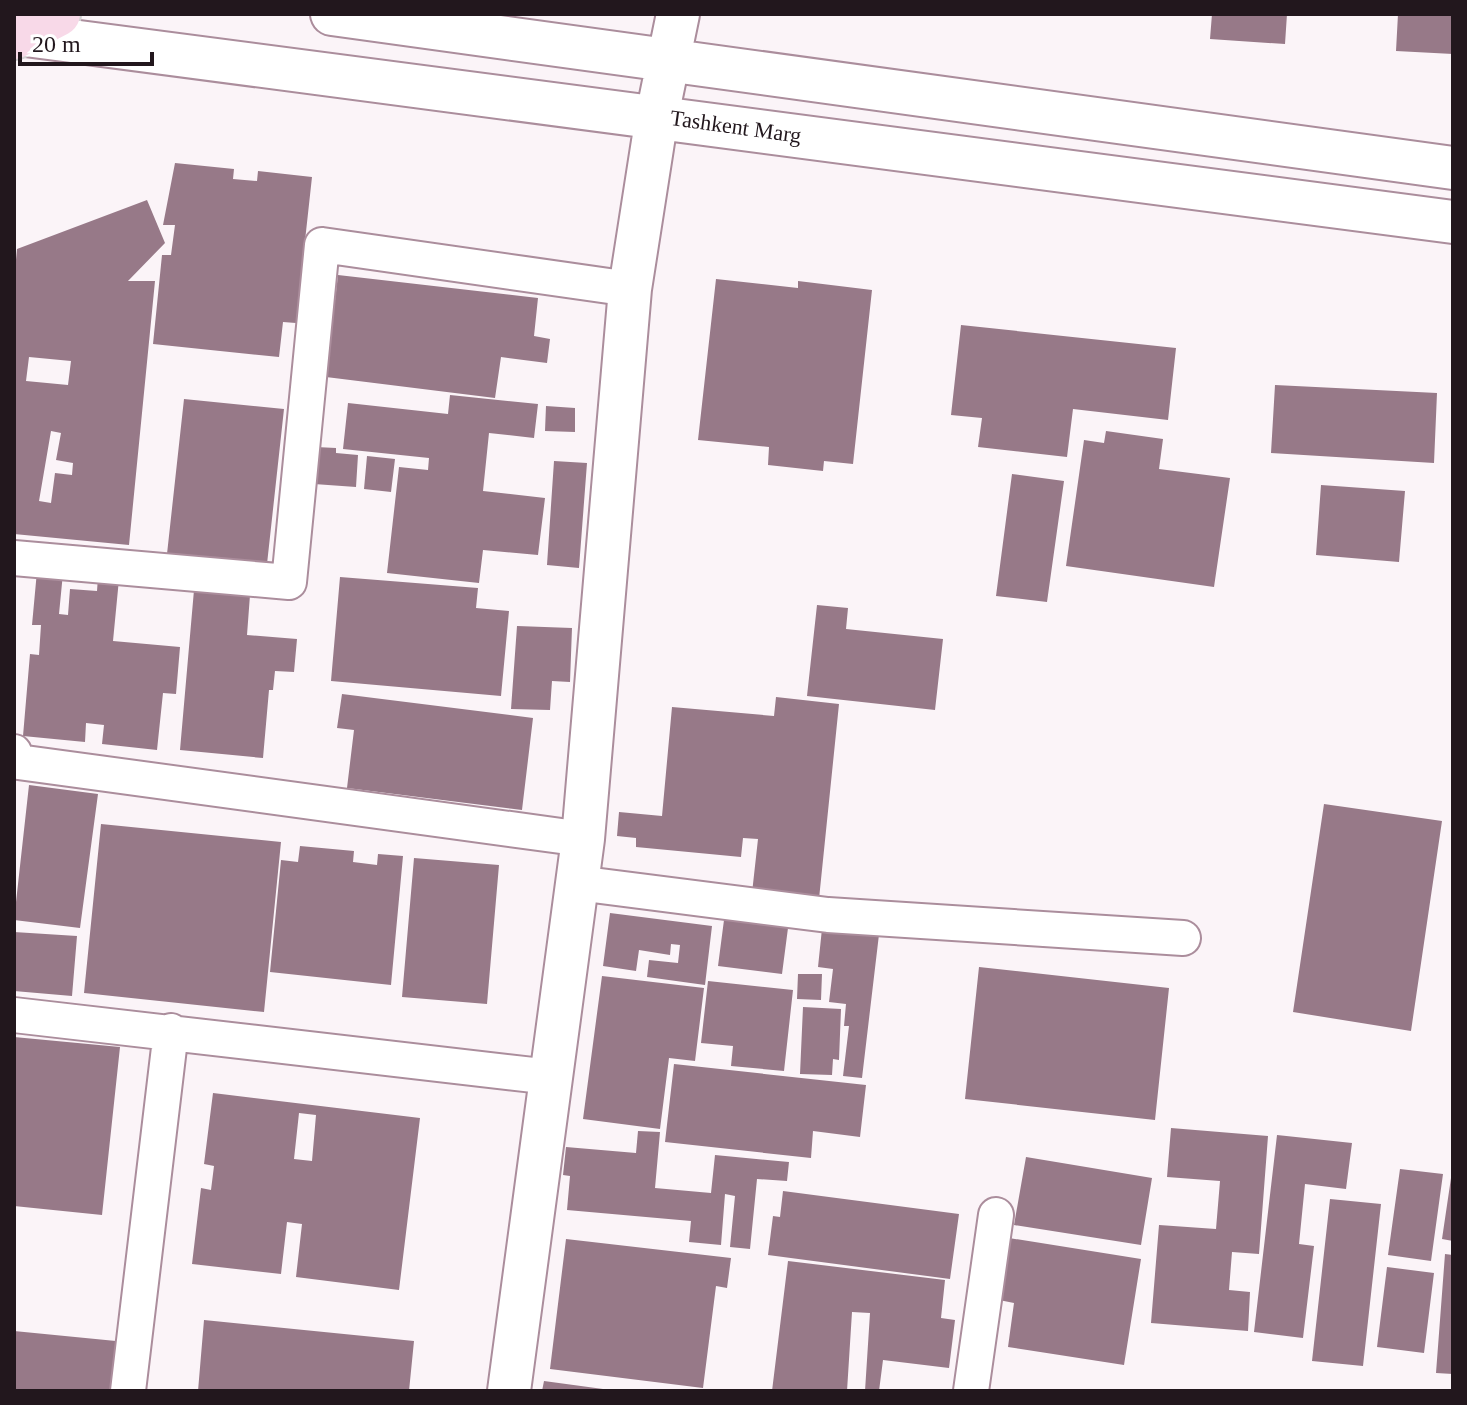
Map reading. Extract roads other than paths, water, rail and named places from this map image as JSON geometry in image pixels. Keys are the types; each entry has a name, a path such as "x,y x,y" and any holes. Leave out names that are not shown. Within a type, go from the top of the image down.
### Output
{"main road":[{"path":"16,35 58,14"}],"street":[{"path":"332,14 1453,168"},
{"path":"509,1391 583,839 630,289 657,116 678,14"},
{"name":"Tashkent Marg","path":"16,35 1453,222"},
{"path":"14,558 289,582 322,245 630,289"},
{"path":"14,752 18,762 583,839"},
{"path":"577,883 828,915 1183,938"},
{"path":"14,1015 551,1077"},
{"path":"128,1391 171,1031"},
{"path":"971,1391 996,1215"}]}
